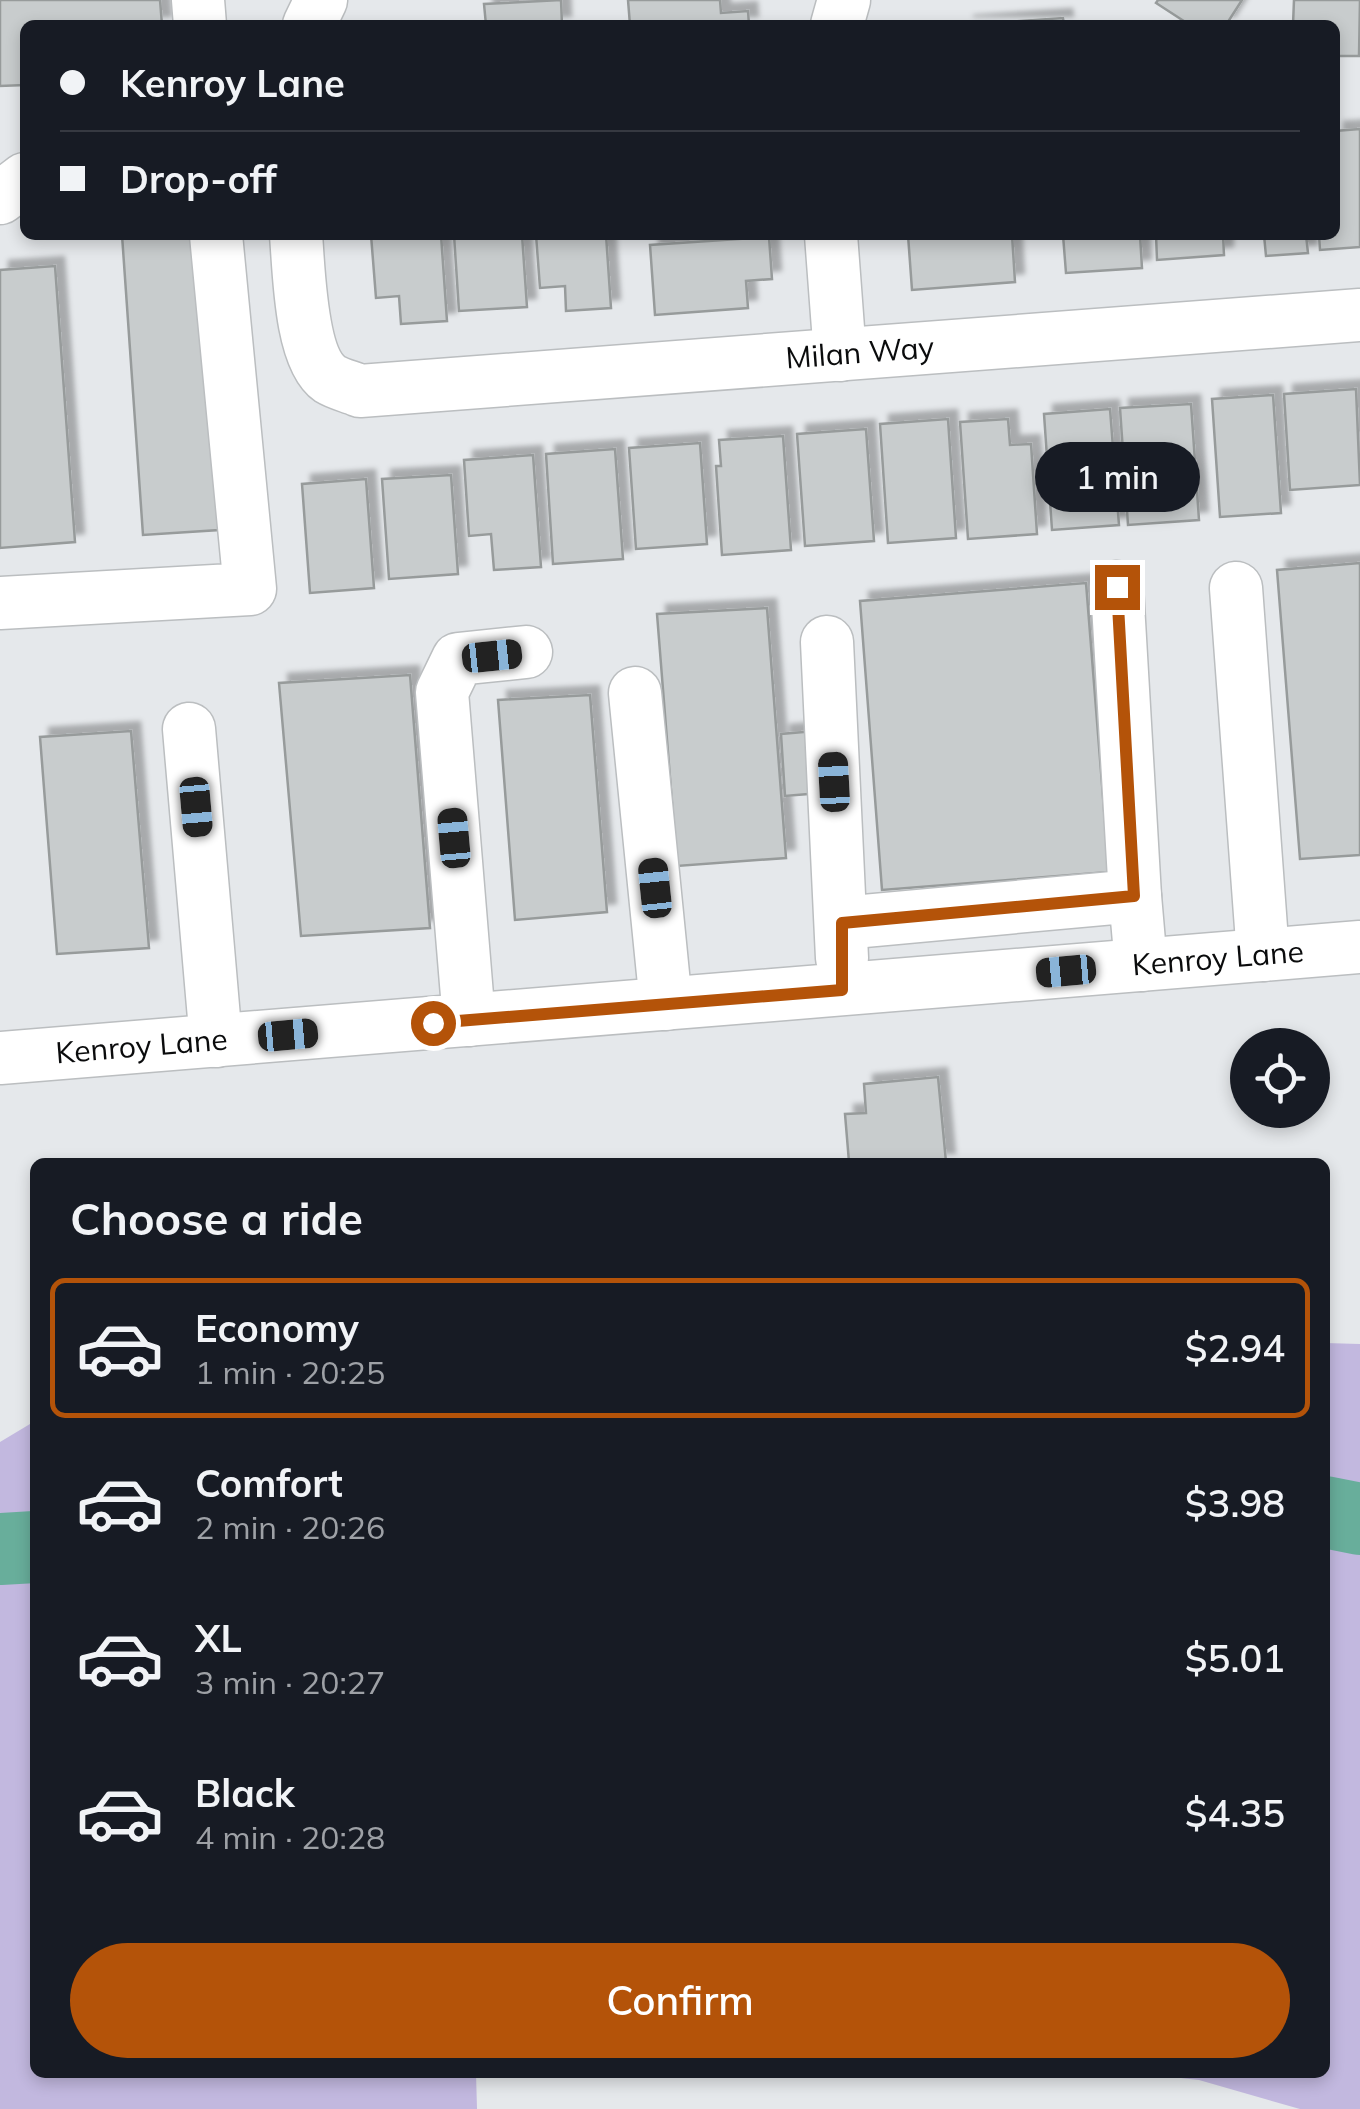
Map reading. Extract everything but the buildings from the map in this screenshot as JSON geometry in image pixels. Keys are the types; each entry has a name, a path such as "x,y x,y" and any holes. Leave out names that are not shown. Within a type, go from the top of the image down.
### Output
{"street":[{"path":"0,198 20,183"},
{"path":"0,603 250,590 216,240"},
{"name":"Milan Way","path":"296,240 313,358 330,379 360,390 1360,315"},
{"path":"831,240 840,355"},
{"path":"1117,587 1141,965"},
{"path":"1236,588 1262,955"},
{"path":"827,642 842,990"},
{"path":"469,1020 442,692 458,659 526,652"},
{"path":"635,694 666,1004"},
{"path":"189,728 216,1041"},
{"path":"842,923 1134,896"},
{"name":"Kenroy Lane","path":"0,1058 1360,947"}],"shaded area":[{"path":"1330,1343 1360,1344 1360,2109 1300,2109 1181,2078 1330,2078"},
{"path":"30,1424 30,2078 476,2078 477,2109 0,2109 0,1442"}],"waterway":[{"path":"1330,1513 1360,1519"},
{"path":"0,1549 30,1547"}],"route":[{"path":"433,1023 842,990 842,923 1134,896 1117,587"}]}
